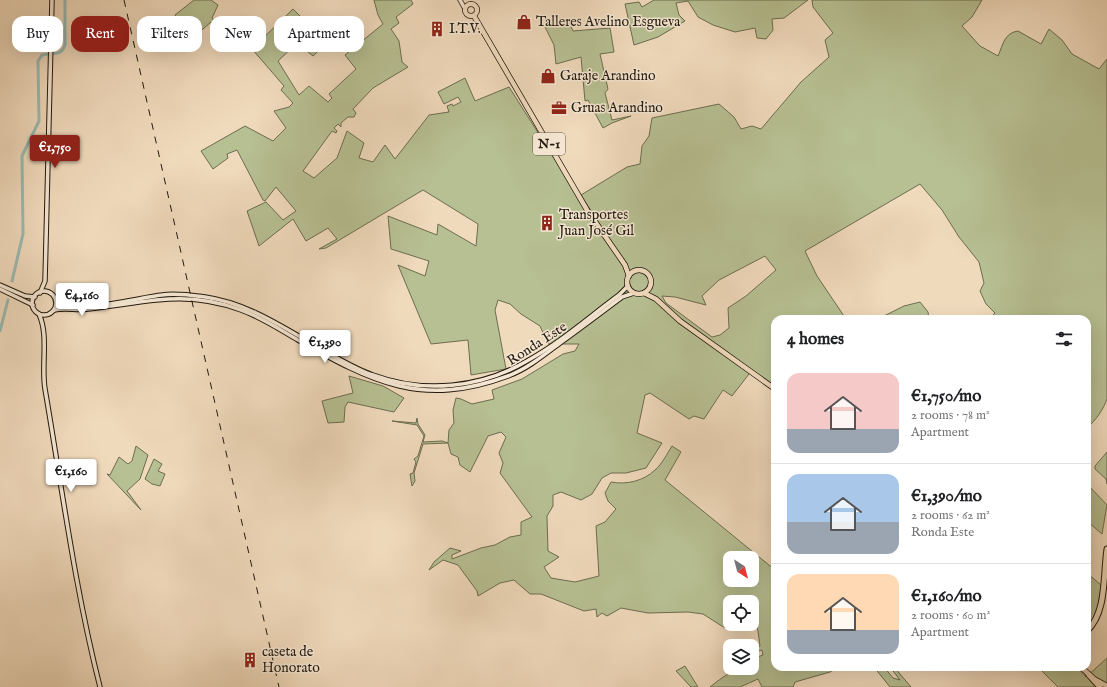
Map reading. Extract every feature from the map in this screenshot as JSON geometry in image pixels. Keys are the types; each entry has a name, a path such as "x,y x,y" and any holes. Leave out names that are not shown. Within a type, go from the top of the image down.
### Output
{"highway":[{"path":"474,4 477,8 478,12 474,16 468,16 467,5 474,4"},
{"name":"N-1","path":"474,16 604,238 625,265"},
{"path":"625,265 636,271 643,271 648,274 651,280 650,287 656,299"},
{"path":"625,265 629,276 628,286 634,293 644,293 656,299 680,321 771,387"},
{"path":"629,276 636,271"},
{"path":"644,293 650,287"},
{"path":"1091,626 1096,622 1102,609 1107,549"},
{"path":"1085,671 1100,687"},
{"path":"1089,675 1107,686"}],"main road":[{"path":"33,305 35,297 40,293 45,281 52,0"},
{"path":"460,0 467,5"},
{"path":"43,326 48,315 54,310 56,300 50,293 45,281"},
{"path":"0,285 25,296 35,297"},
{"name":"Ronda Este","path":"56,300 62,304 78,306 105,304 164,294 186,294 218,299 254,311 352,366 375,376 403,383 442,386 465,384 487,379 507,372 528,361 620,295 628,286"},
{"path":"0,289 33,305 39,314 43,326 45,387 85,623 100,687"},
{"path":"40,293 50,293"},
{"name":"Ronda Este","path":"54,310 61,308 86,310 164,298 207,300 252,314 350,369 374,380 403,387 443,390 467,388 509,375 544,354 622,297 634,293"},
{"path":"39,314 48,315"}],"green space":[{"path":"194,0 211,0 218,5 213,16 210,16 210,23 202,30 202,16 175,15"},
{"path":"374,0 411,0 413,4 396,17 399,23 391,29 399,41 402,62 408,67 373,88 353,109 356,113 354,117 348,117 341,123 341,127 338,124 334,128 337,131 336,133 332,131 303,171 314,178 337,158 347,131 364,143 359,158 373,162 385,145 395,159 429,115 449,112 447,106 452,104 453,106 461,102 458,97 444,104 438,92 465,78 475,101 509,87 603,235 595,217 581,195 627,167 640,164 642,146 649,136 652,118 719,104 734,117 741,129 752,126 761,129 801,82 829,57 825,40 833,33 813,7 812,0 982,0 972,17 962,26 980,46 998,56 1005,40 1013,32 1018,31 1041,44 1049,29 1062,40 1072,54 1099,69 1107,59 1107,399 1091,424 1091,315 993,315 995,313 986,304 980,291 984,283 979,262 959,237 942,210 920,184 805,251 817,276 843,315 771,315 771,385 750,370 749,374 732,396 723,390 704,419 694,416 689,419 650,393 645,395 637,433 662,443 646,468 626,473 611,473 602,478 592,494 581,500 561,492 553,495 553,506 547,516 548,551 559,557 544,567 551,578 575,582 599,576 596,526 605,522 616,509 608,501 605,493 611,482 623,483 646,477 658,468 672,446 681,452 665,480 752,551 723,551 723,587 759,587 759,557 771,567 771,671 832,671 795,682 793,687 762,687 758,679 740,687 710,687 727,675 759,675 759,656 763,655 762,650 759,651 759,595 723,595 723,627 703,614 688,612 648,613 621,608 607,616 602,613 597,617 596,609 584,611 541,594 530,594 514,580 500,583 478,596 477,591 458,565 443,560 429,570 434,562 450,548 461,551 452,555 452,559 481,548 495,545 510,537 521,535 521,522 532,517 500,473 503,463 499,453 506,437 501,432 488,436 470,472 460,465 458,457 451,454 448,443 449,430 454,423 453,410 456,398 472,404 494,399 492,390 522,379 563,354 575,351 579,344 548,344 540,326 521,314 510,304 498,300 495,310 506,369 471,375 468,340 431,344 398,265 425,276 429,261 391,249 388,216 437,235 438,224 476,246 478,224 423,190 326,248 319,249 337,239 328,228 306,241 293,219 259,246 247,211 266,202 283,220 296,211 276,187 265,201 263,200 237,150 227,154 228,158 213,169 201,151 245,126 273,141 286,128 274,111 289,107 293,103 281,90 284,86 255,52 266,52 266,35 274,28 274,52 288,52 278,61 299,95 309,86 328,102 332,98 329,94 356,69 345,55 349,52 364,52 364,40 383,24 378,15","holes":["765,256 776,270 746,296 728,308 729,328 720,335 712,337 666,303 662,296 675,297 706,305 702,296 719,280"]},
{"path":"654,0 808,0 784,18 772,19 773,30 766,39 757,38 755,28 735,32 713,25 698,17 688,1 676,3 679,15 685,21 658,37 634,45 625,4 639,2 642,7"},
{"path":"293,9 300,16 286,16"},
{"path":"569,22 573,31 610,28 614,52 600,54 608,89 605,93 612,120 631,116 603,128 588,100 585,101 581,57 556,64 554,45 545,27"},
{"path":"308,52 317,52 313,56"},
{"path":"920,302 928,312 928,315 886,315 904,306"},
{"path":"349,376 383,386 404,398 394,412 348,402 345,407 344,422 328,423 322,401 353,393"},
{"path":"417,418 418,424 425,435 423,442 442,441 448,443 423,444 414,473 415,481 412,486 410,474 413,473 416,462 414,459 418,456 424,436 417,425 392,421 416,423"},
{"path":"136,446 148,455 140,479 127,491 141,510 107,474 110,475 119,457 128,464 132,461"},
{"path":"1107,452 1107,484 1106,479 1095,469 1095,466"},
{"path":"154,459 162,464 158,471 165,474 160,486 152,484 145,479"},
{"path":"1091,488 1107,505 1102,534 1091,524"},
{"path":"1091,576 1102,586 1100,603 1091,623"},
{"path":"1107,658 1107,687 1058,687 1042,671 1081,671 1086,677"},
{"path":"685,666 698,687 691,687 676,671"},
{"path":"877,671 887,671 893,678 900,680 893,671 897,671 911,687 890,687"}],"waterway":[{"path":"12,281 23,234 22,156 39,121 38,61 42,55 59,53 65,45 65,0"},
{"path":"0,331 8,300"}],"railway":[{"path":"124,0 279,687"}],"place":[{"name":"Talleres Avelino Esgueva","path":"524,22"},
{"name":"I.T.V.","path":"437,29"},
{"name":"Garaje Arandino","path":"548,76"},
{"name":"Gruas Arandino","path":"559,108"},
{"name":"Transportes Juan José Gil","path":"547,223"},
{"name":"caseta de Honorato","path":"250,660"}]}
